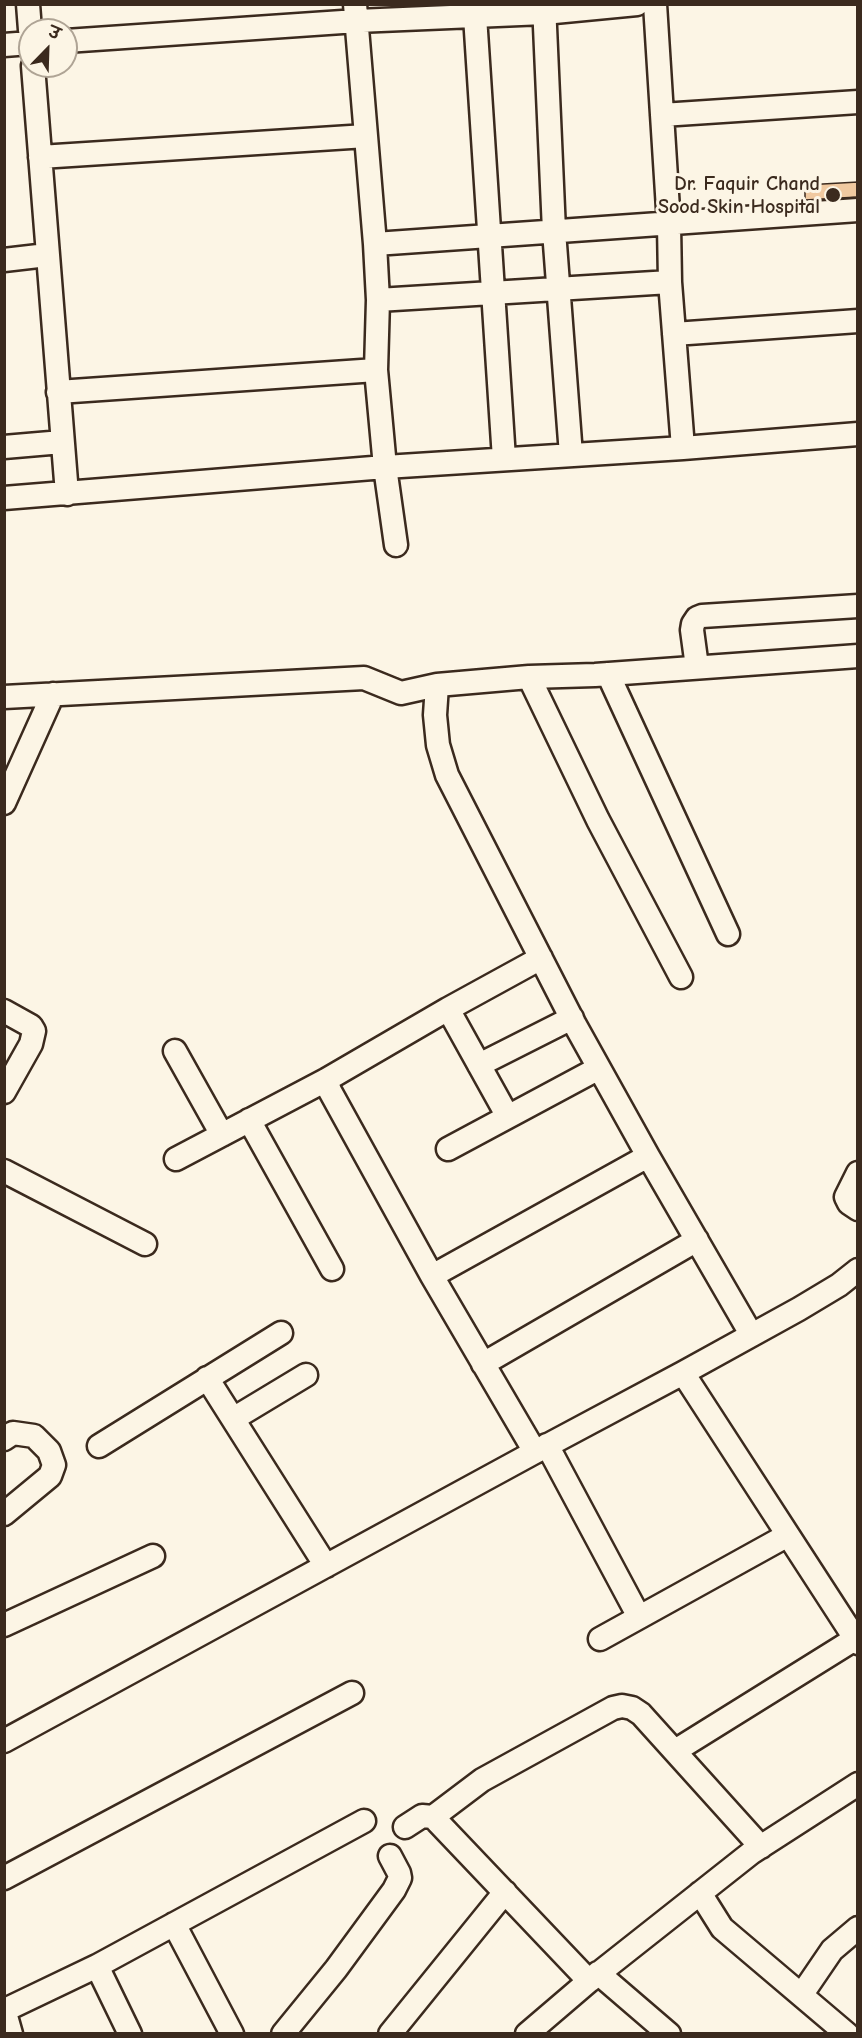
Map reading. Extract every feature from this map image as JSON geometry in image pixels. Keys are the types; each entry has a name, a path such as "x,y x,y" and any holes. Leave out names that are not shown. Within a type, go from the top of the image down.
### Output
{"street":[{"path":"78,40 356,13 475,16 544,9 637,4"},
{"path":"655,4 669,225 670,282 683,448"},
{"path":"544,9 554,231 571,455"},
{"path":"356,13 375,244 378,300 376,370 385,467 396,545"},
{"path":"475,16 504,459"},
{"path":"34,78 67,494"},
{"path":"662,115 858,102"},
{"path":"40,157 366,136"},
{"path":"375,244 858,210"},
{"path":"4,260 47,255"},
{"path":"378,300 670,282"},
{"path":"674,334 858,321"},
{"path":"58,392 376,370"},
{"path":"4,498 385,467 858,434"},
{"path":"4,447 62,442"},
{"path":"697,667 692,630 697,618 702,616 858,606"},
{"path":"4,697 364,678 401,693 437,685 529,677 608,674 858,656"},
{"path":"608,674 728,934"},
{"path":"529,677 598,820 681,977"},
{"path":"437,685 435,715 438,745 447,775 572,1018 648,1156 751,1334"},
{"path":"4,803 53,694"},
{"path":"176,1159 326,1080 541,958"},
{"path":"448,1009 508,1117"},
{"path":"4,1011 31,1026 34,1031 31,1044 4,1092"},
{"path":"478,1065 572,1018"},
{"path":"175,1052 222,1135"},
{"path":"448,1149 600,1068"},
{"path":"326,1080 432,1276 483,1364 541,1448 639,1617"},
{"path":"249,1120 332,1269"},
{"path":"432,1276 648,1156"},
{"path":"4,1171 145,1245"},
{"path":"858,1173 846,1197 849,1203 858,1209"},
{"path":"483,1364 697,1240"},
{"path":"4,1741 683,1373 809,1303 858,1270"},
{"path":"99,1446 281,1333"},
{"path":"675,1751 857,1640 683,1373"},
{"path":"233,1419 306,1375"},
{"path":"207,1378 326,1566"},
{"path":"4,1439 13,1433 33,1436 49,1452 54,1465 50,1476 4,1514"},
{"path":"600,1639 788,1535"},
{"path":"4,1625 153,1556"},
{"path":"4,1878 352,1693"},
{"path":"433,1817 482,1780 613,1708 622,1706 632,1708 641,1714 761,1846"},
{"path":"527,2034 594,1977 761,1846 858,1784"},
{"path":"405,1827 422,1816 433,1817 505,1892 594,1977 669,2034"},
{"path":"11,2034 5,2010 97,1966 364,1821"},
{"path":"283,2034 336,1969 394,1890 400,1878 390,1856"},
{"path":"390,2034 505,1892"},
{"path":"700,1893 722,1928 847,2034"},
{"path":"174,1924 232,2034"},
{"path":"802,1994 832,1950 858,1928"},
{"path":"97,1966 130,2034"}],"building":[{"path":"858,182 858,197 805,200 805,185"}],"place":[{"name":"Dr. Faquir Chand Sood Skin Hospital","path":"833,195"}]}
